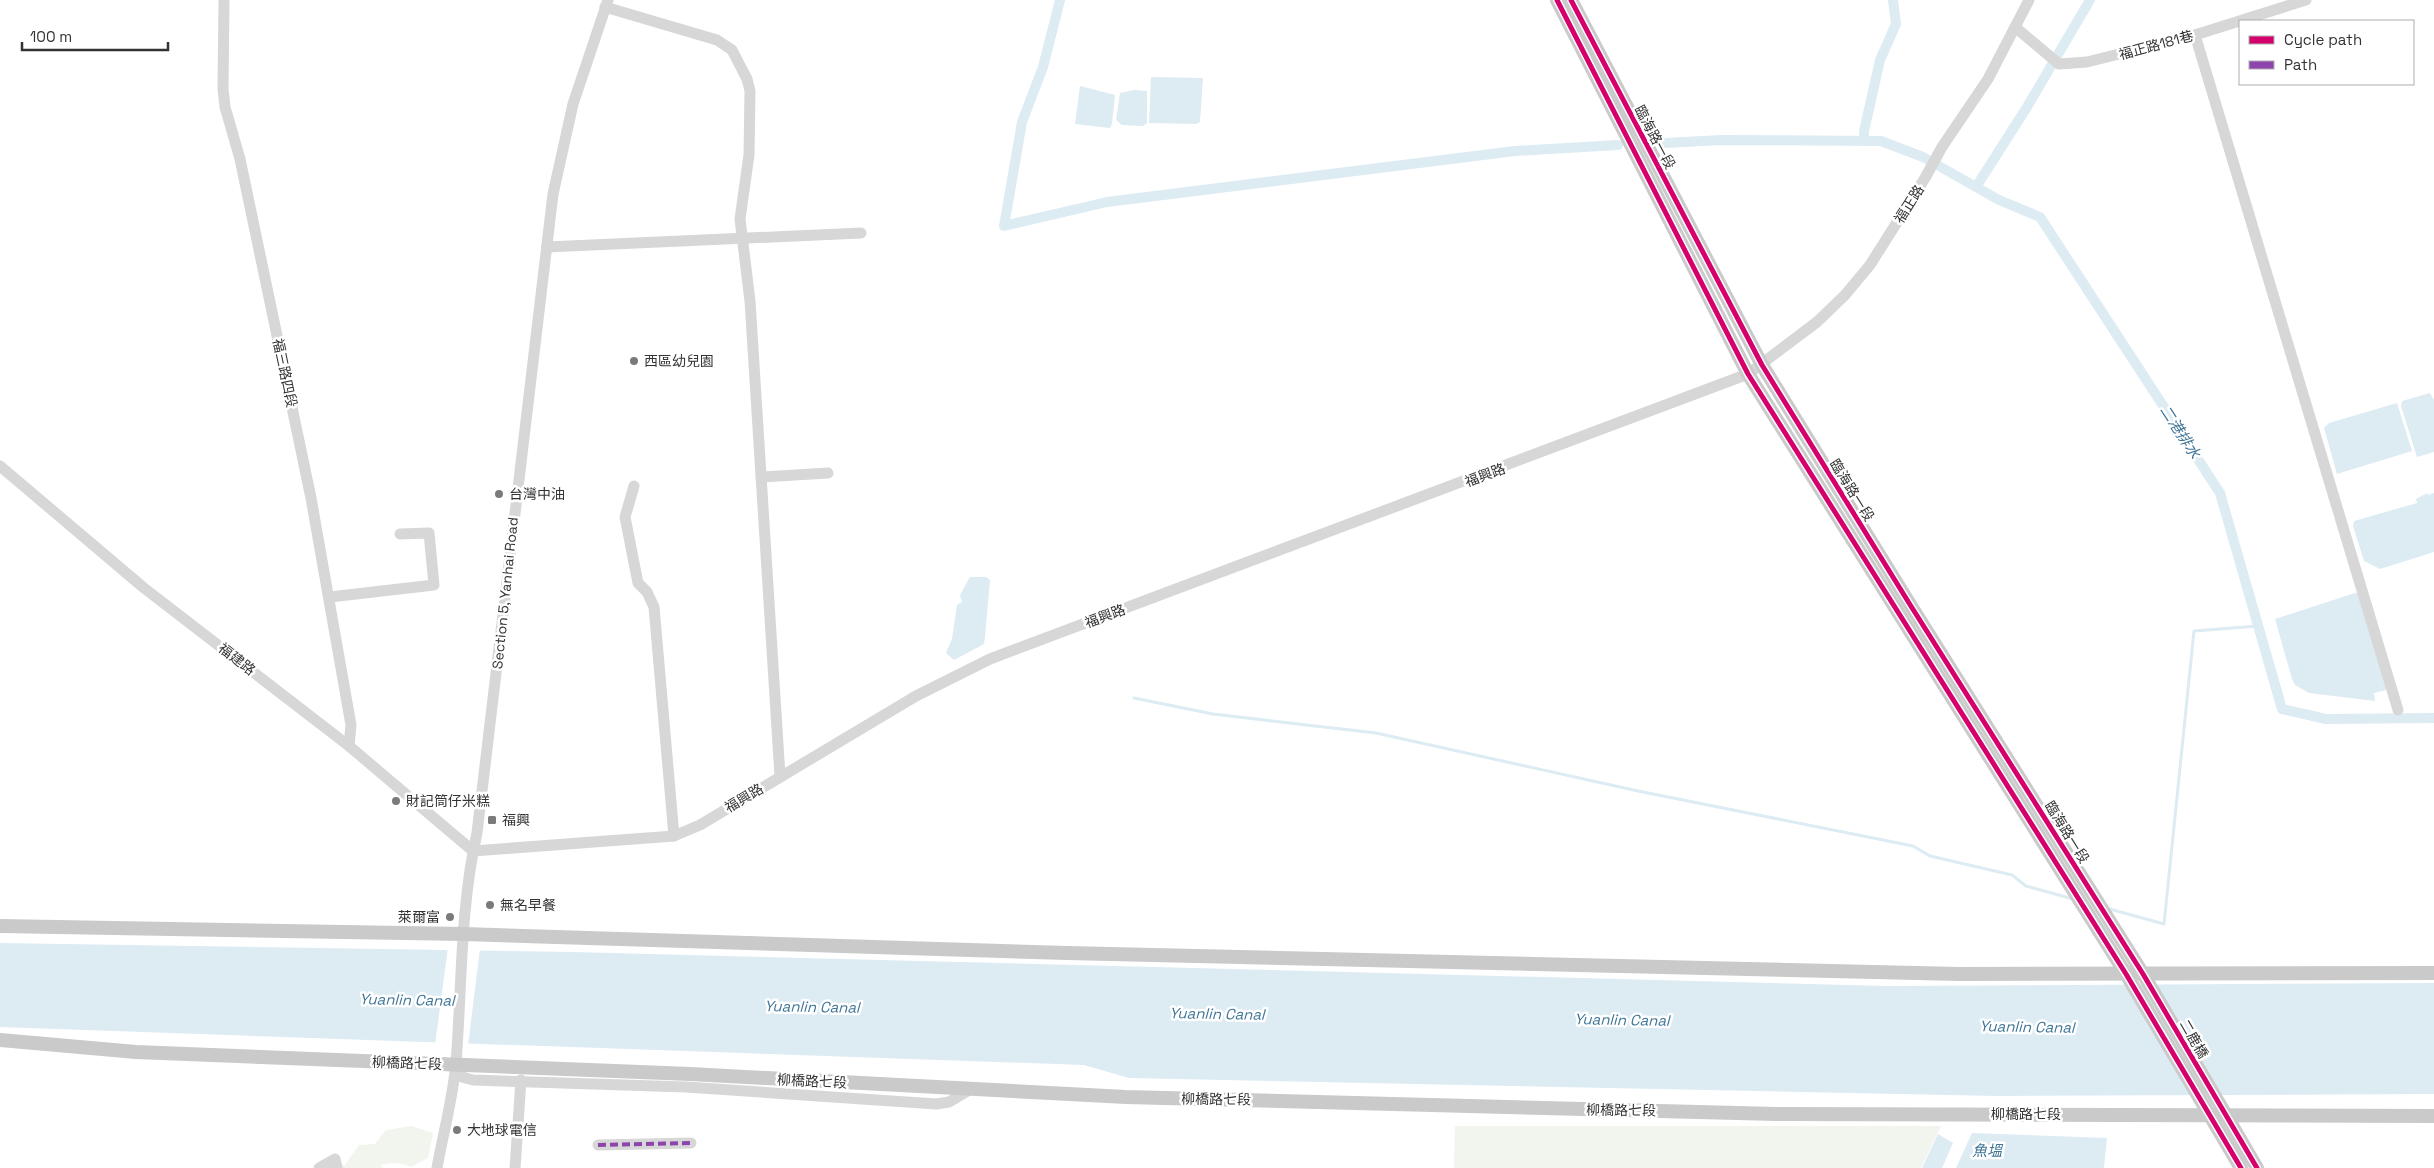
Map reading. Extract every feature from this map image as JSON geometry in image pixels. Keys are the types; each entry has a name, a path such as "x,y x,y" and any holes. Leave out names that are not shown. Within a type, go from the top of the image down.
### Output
{"main road":[{"name":"臨海路一段","path":"1557,0 1748,374 2128,978"},
{"name":"臨海路一段","path":"1571,0 1762,365 1908,603 2146,978"},
{"path":"0,926 464,934 1096,954 2128,978 2434,973"},
{"name":"二鹿橋","path":"2128,978 2241,1168"},
{"name":"二鹿橋","path":"2146,978 2257,1168"},
{"name":"柳橋路七段","path":"0,1040 136,1052 690,1074 1126,1097 1776,1114 2434,1116"}],"street":[{"name":"福三路四段","path":"224,0 223,89 225,107 240,159 330,597 351,725 349,746"},
{"name":"福正路","path":"1748,374 1817,322 1845,295 1870,265 1927,174 1936,156 1988,79 2029,0"},
{"name":"福正路181巷","path":"2242,20 2306,0"},
{"path":"607,3 717,40 732,50 747,80 750,91 749,155 740,219 750,300 780,776"},
{"name":"Section 5, Yanhai Road","path":"456,1064 464,934 473,851 478,832 558,165 572,104 607,3"},
{"name":"福正路181巷","path":"2015,27 2059,64 2087,62 2194,35 2239,21"},
{"path":"2194,35 2398,710"},
{"path":"547,247 861,233"},
{"name":"福興路","path":"473,851 674,836 700,824 916,696 990,660 1748,374"},
{"name":"福建路","path":"0,466 144,588 349,746 473,851"},
{"path":"761,477 828,473"},
{"path":"634,486 625,517 638,583 647,592 654,608 674,836"},
{"path":"330,597 434,585 429,533 400,534"},
{"path":"456,1064 462,1076 473,1080 521,1080 686,1087 936,1104 949,1102 969,1090"},
{"path":"437,1168 456,1064"},
{"path":"515,1168 521,1080"},
{"path":"598,1145 691,1142"},
{"path":"320,1168 335,1159 337,1168"}],"shaded area":[{"path":"411,1126 433,1133 428,1158 411,1167 400,1163 392,1163 381,1165 382,1168 318,1168 319,1164 345,1165 359,1145 375,1144 386,1130"},
{"path":"1455,1126 1941,1126 1921,1168 1454,1168"}],"water":[{"path":"1151,77 1203,78 1200,122 1196,124 1149,123"},
{"path":"1080,86 1115,95 1110,128 1075,124"},
{"path":"1134,90 1147,91 1147,123 1143,126 1122,125 1116,120 1120,93"},
{"path":"2430,393 2434,400 2434,452 2417,457 2401,406 2402,401"},
{"path":"2397,403 2412,451 2337,474 2324,428 2329,423"},
{"path":"2427,493 2428,495 2434,493 2434,552 2380,569 2364,561 2353,526 2354,521 2417,503 2416,499"},
{"path":"970,577 986,577 990,580 984,644 954,660 946,653 952,639 957,605 962,602 960,595"},
{"path":"2358,592 2387,690 2374,693 2375,701 2309,693 2295,685 2275,619"},
{"name":"Yuanlin Canal","path":"0,943 573,952 1887,986 2434,983 2434,1094 1997,1096 1129,1078 1084,1065 0,1027"},
{"name":"魚塭","path":"1972,1133 2107,1138 2104,1168 1956,1168"},
{"path":"1938,1134 1953,1143 1942,1168 1922,1168"}],"pier":[{"path":"448,947 480,949 468,1046 435,1045"}],"waterway":[{"path":"1060,0 1043,67 1022,122 1004,226 1107,202 1515,151 1618,145"},
{"path":"1864,141 1864,131 1880,60 1896,24 1893,0"},
{"path":"1976,187 2027,107 2090,0"},
{"name":"二港排水","path":"1665,143 1722,140 1881,141 1923,157 1999,200 2040,217 2220,493 2282,709 2326,719 2434,718"},
{"path":"2106,908 2164,924 2194,631 2258,626"},
{"path":"1134,698 1213,714 1376,733 1638,791 1913,846 1930,856 2012,875 2026,886 2073,899"}],"marked path":[{"path":"598,1145 691,1143"}],"cycle path":[{"path":"1557,0 1748,374 2126,974 2241,1168"},
{"path":"1571,0 1762,365 1909,603 2143,974 2257,1168"}],"place":[{"name":"西區幼兒園","path":"634,361"},
{"name":"台灣中油","path":"499,494"},
{"name":"財記筒仔米糕","path":"396,801"},
{"name":"福興","path":"492,820"},
{"name":"無名早餐","path":"490,905"},
{"name":"萊爾富","path":"450,917"},
{"name":"大地球電信","path":"457,1130"}]}
